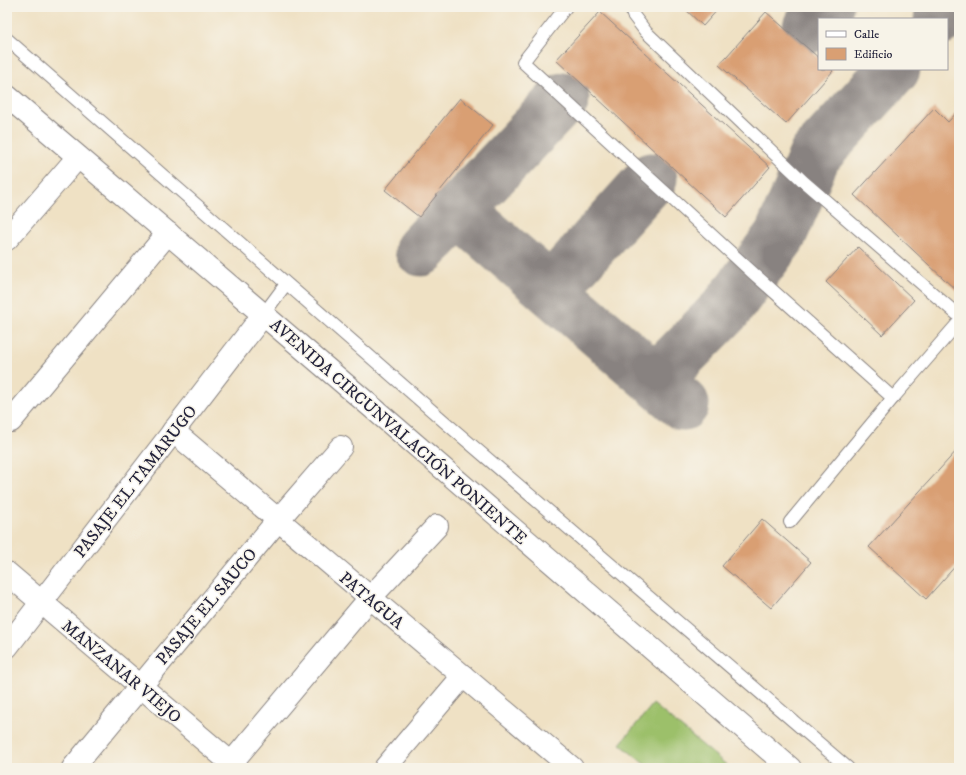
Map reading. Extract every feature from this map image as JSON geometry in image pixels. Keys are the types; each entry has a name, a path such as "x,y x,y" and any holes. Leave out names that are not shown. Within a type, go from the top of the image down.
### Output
{"street":[{"name":"AVENIDA CIRCUNVALACIÓN PONIENTE","path":"7,96 386,419 790,768"},
{"path":"7,239 78,157"},
{"path":"11,421 168,233"},
{"name":"PASAJE EL TAMARUGO","path":"7,646 263,315"},
{"name":"PATAGUA","path":"173,431 463,676 557,763"},
{"name":"PASAJE EL SAUCO","path":"72,768 341,446"},
{"path":"232,766 370,598 437,526"},
{"name":"MANZANAR VIEJO","path":"7,573 232,766"},
{"path":"386,768 463,676"}],"lane":[{"path":"566,7 524,62 758,279 893,398"},
{"path":"631,7 633,15 646,32 804,182 959,316"},
{"path":"7,40 452,428 848,768"},
{"path":"263,315 286,284"},
{"path":"790,522 893,398 959,322"}],"green space":[{"path":"653,704 729,767 649,768 620,744"}],"building":[{"path":"683,7 720,7 703,26"},
{"path":"600,12 770,167 726,217 556,60"},
{"path":"766,12 818,57 818,70 833,71 786,124 719,65"},
{"path":"460,98 493,125 419,217 385,190"},
{"path":"934,108 948,122 959,110 958,292 854,195"},
{"path":"858,247 914,300 882,335 826,282"},
{"path":"959,448 959,562 926,599 869,547"},
{"path":"762,519 811,562 771,608 722,566"}],"taxiway":[{"path":"809,27 827,7"},
{"path":"941,18 951,7"},
{"path":"656,380 726,309 780,236 815,155 893,70"},
{"path":"421,250 563,99"},
{"path":"551,290 651,179"},
{"path":"459,211 683,404"}]}
